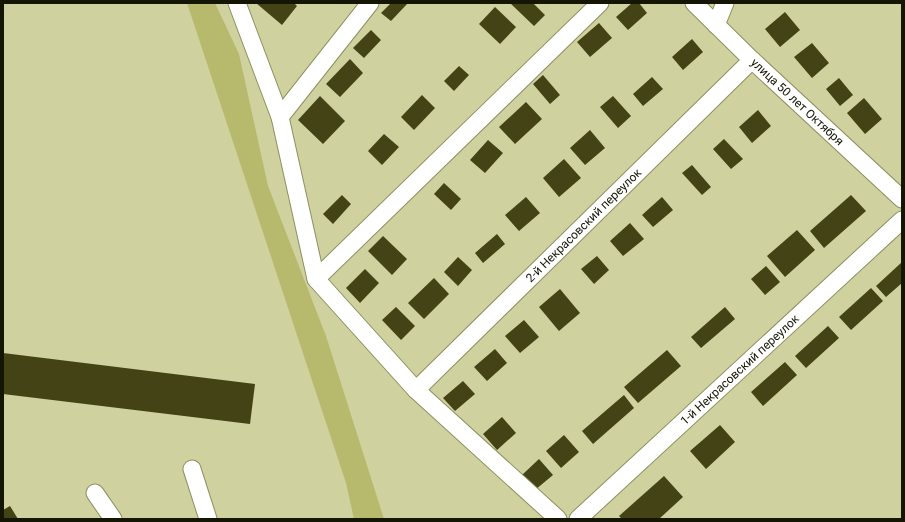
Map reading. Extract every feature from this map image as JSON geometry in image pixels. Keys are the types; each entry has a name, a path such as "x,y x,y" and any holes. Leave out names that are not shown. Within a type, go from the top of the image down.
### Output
{"street":[{"path":"237,3 280,117 316,279 416,390 558,519"},
{"path":"280,117 370,3"},
{"path":"316,279 600,3"},
{"name":"улица 50 лет Октября","path":"694,3 752,60 902,200"},
{"path":"716,25 725,3"},
{"name":"2-й Некрасовский переулок","path":"416,390 752,60"},
{"name":"1-й Некрасовский переулок","path":"578,519 902,220"},
{"path":"192,469 208,519"},
{"path":"95,494 113,519"}],"green space":[{"path":"187,3 215,3 239,54 268,186 326,336 384,519 354,519 346,483"}],"building":[{"path":"256,3 294,3 297,6 282,25"},
{"path":"391,3 408,3 391,21 381,13"},
{"path":"510,3 533,3 545,15 534,26"},
{"path":"632,3 639,3 647,13 628,30 616,17"},
{"path":"495,7 516,27 500,44 479,24"},
{"path":"785,12 800,30 780,47 765,29"},
{"path":"599,23 612,38 590,57 577,42"},
{"path":"371,30 381,40 364,58 353,48"},
{"path":"692,39 703,52 683,70 672,57"},
{"path":"812,43 829,63 812,78 794,57"},
{"path":"350,59 363,73 340,97 326,84"},
{"path":"459,66 469,75 454,91 444,81"},
{"path":"543,75 560,95 550,104 533,84"},
{"path":"652,77 663,89 643,106 633,94"},
{"path":"839,78 853,95 840,106 826,89"},
{"path":"422,95 435,108 414,130 401,117"},
{"path":"320,96 345,121 323,144 298,120"},
{"path":"613,96 631,116 618,128 600,107"},
{"path":"864,98 882,119 865,134 847,113"},
{"path":"526,102 542,119 515,144 499,127"},
{"path":"758,110 771,126 752,143 739,127"},
{"path":"590,130 605,148 585,165 570,148"},
{"path":"384,134 399,147 382,165 368,151"},
{"path":"724,139 743,159 731,169 713,149"},
{"path":"488,140 503,153 485,173 470,160"},
{"path":"564,159 581,178 559,197 543,178"},
{"path":"692,165 711,187 702,195 682,173"},
{"path":"444,183 461,199 451,210 434,194"},
{"path":"342,195 351,204 333,224 323,214"},
{"path":"851,195 866,211 824,248 810,231"},
{"path":"526,197 540,213 519,231 505,215"},
{"path":"662,197 673,210 653,227 642,215"},
{"path":"630,223 644,239 623,256 610,241"},
{"path":"797,230 815,250 785,277 767,256"},
{"path":"497,234 505,244 483,263 475,253"},
{"path":"383,236 407,259 392,275 368,251"},
{"path":"597,256 609,270 594,284 581,269"},
{"path":"458,257 472,270 458,286 444,272"},
{"path":"902,262 902,283 886,297 876,286"},
{"path":"766,266 780,282 765,295 751,279"},
{"path":"365,269 379,283 360,303 346,288"},
{"path":"434,278 449,294 424,319 408,303"},
{"path":"871,288 883,301 851,330 839,317"},
{"path":"560,289 580,313 559,331 539,307"},
{"path":"396,307 415,326 401,340 382,320"},
{"path":"725,307 735,319 701,348 691,337"},
{"path":"524,320 539,337 520,353 505,336"},
{"path":"828,326 839,338 806,368 795,356"},
{"path":"495,349 507,363 487,381 474,367"},
{"path":"667,350 681,366 638,403 624,387"},
{"path":"3,353 255,384 250,424 3,394"},
{"path":"785,362 797,375 763,406 751,392"},
{"path":"463,381 475,394 455,411 443,398"},
{"path":"624,395 634,408 593,444 582,431"},
{"path":"502,417 516,433 497,450 483,434"},
{"path":"720,425 735,442 706,469 690,451"},
{"path":"564,435 579,452 561,468 546,451"},
{"path":"539,459 553,475 535,490 522,475"},
{"path":"664,476 683,497 659,519 622,519 619,516"},
{"path":"10,506 18,519 3,519 3,510"}]}
